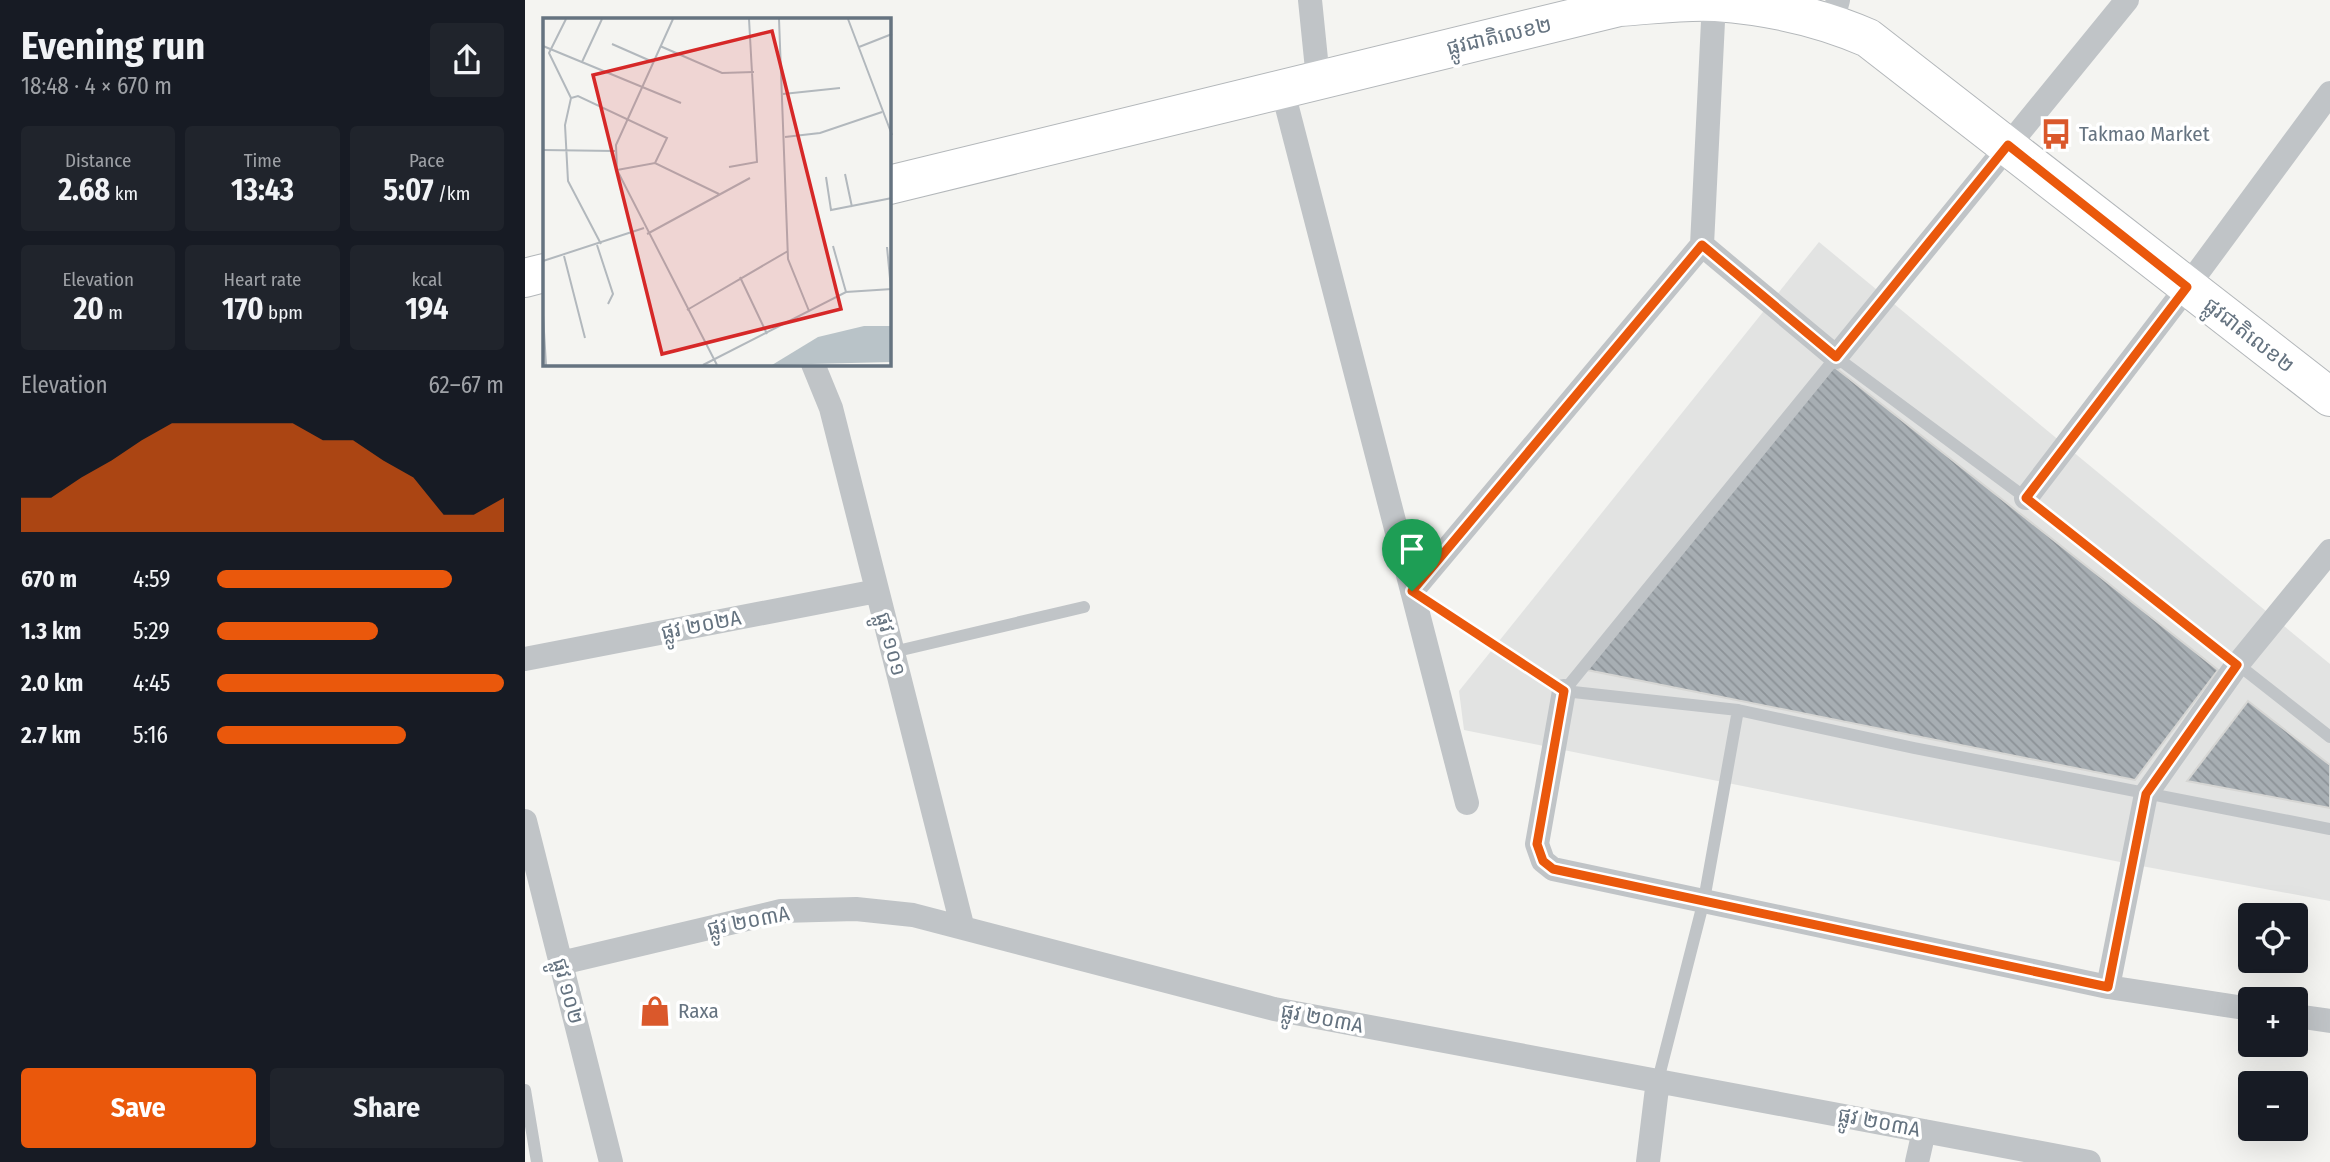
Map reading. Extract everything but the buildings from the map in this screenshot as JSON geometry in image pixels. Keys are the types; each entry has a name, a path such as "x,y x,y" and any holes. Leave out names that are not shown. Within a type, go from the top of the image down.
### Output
{"main road":[{"name":"ផ្លូវជាតិលេខ២","path":"891,185 1619,7 1714,1 1835,11 2187,287 2326,386"},
{"path":"525,278 543,273"}],"street":[{"path":"1310,0 1318,79"},
{"path":"1702,245 1836,357 2127,0"},
{"path":"1412,591 1702,245 1714,1"},
{"path":"1282,88 1467,803"},
{"path":"2026,498 2330,93"},
{"name":"ផ្លូវ ១០១","path":"814,366 831,408 963,925"},
{"path":"2108,987 2146,794 2237,665 2330,551"},
{"name":"ផ្លូវ ២០២A","path":"525,659 877,591"},
{"path":"1564,691 1537,844 1543,861 1553,869 2108,987 2238,1007"},
{"name":"ផ្លូវ ១០២","path":"525,821 611,1162"},
{"name":"ផ្លូវ ២០៣A","path":"561,963 781,911 856,909 913,915 963,925 1274,1009 1924,1131 2017,1155 2089,1162"},
{"path":"2308,1018 2330,1021"},
{"path":"1648,1162 1658,1080"},
{"path":"1917,1162 1924,1131"}],"lane":[{"path":"1564,691 1836,357 2026,498 2330,737"},
{"path":"1412,591 1564,691 1738,710 2330,829"},
{"path":"893,652 1084,607"},
{"path":"1658,1080 1704,900 1738,710"},
{"path":"525,1090 537,1162"}],"shaded area":[{"path":"1819,242 2330,664 2330,901 2120,862 1464,730 1459,691"}],"place":[{"name":"Takmao Market","path":"2056,134"},
{"name":"Raxa","path":"655,1011"}],"route":[{"path":"2008,145 2187,287 2026,498 2237,665 2146,794 2108,987 1553,869 1543,861 1537,844 1564,691 1412,591 1702,245 1836,357 2008,145"}]}
